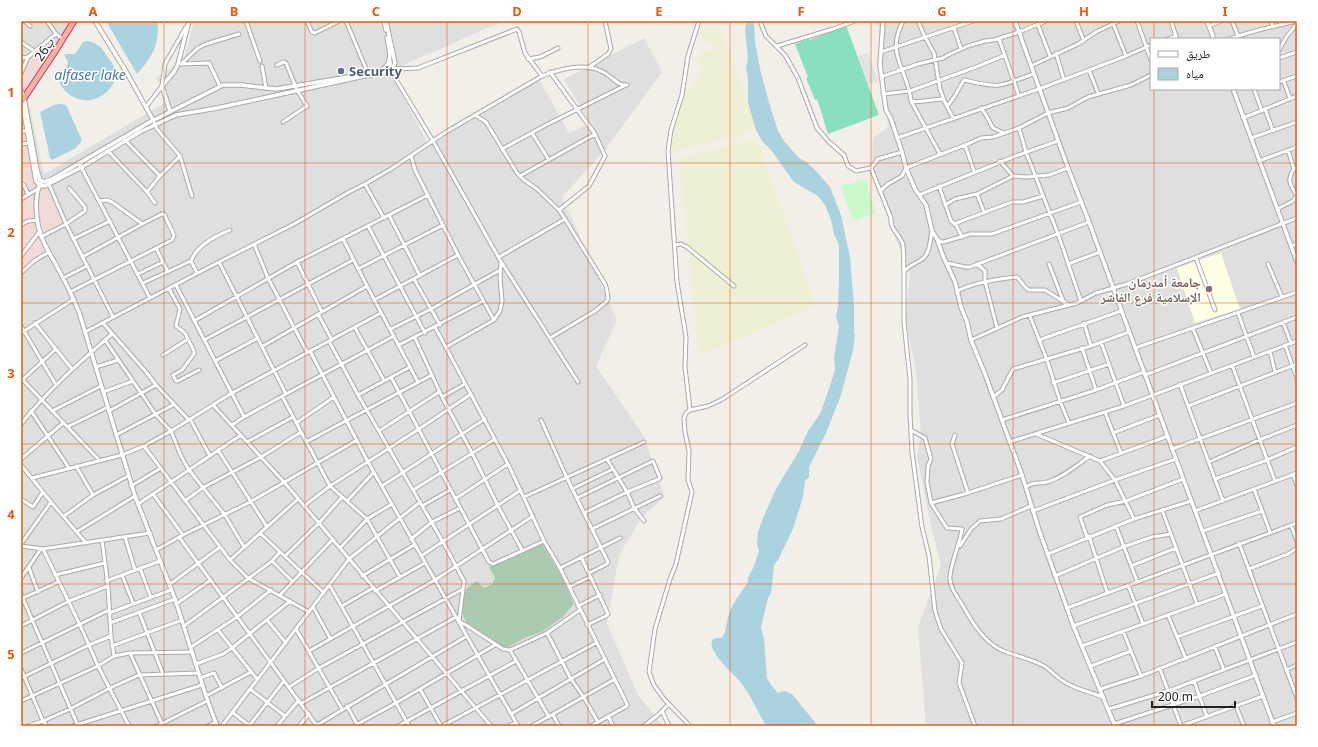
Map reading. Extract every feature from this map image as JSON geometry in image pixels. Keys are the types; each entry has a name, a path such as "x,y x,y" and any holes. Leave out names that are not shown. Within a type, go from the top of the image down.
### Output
{"highway":[{"name":"26ب","path":"22,96 32,88 74,21"}],"street":[{"path":"47,21 56,34 63,39"},
{"path":"95,21 154,122 180,156 192,196"},
{"path":"171,117 162,86 165,64 189,21"},
{"path":"246,21 260,61"},
{"path":"307,21 312,32 315,33 339,21"},
{"path":"346,21 369,75"},
{"path":"385,21 395,63 392,70"},
{"path":"385,21 392,70 500,259 578,382"},
{"path":"588,68 608,54 611,49 605,21"},
{"path":"690,410 685,367 686,337 679,298 669,162 669,140 682,95 688,56 699,21"},
{"path":"777,46 854,21"},
{"path":"883,21 881,77 886,110 891,119 906,168 928,210 932,231 929,249 926,255 922,260 909,266 904,271"},
{"path":"903,21 896,37 895,48 910,91 911,101 940,154"},
{"path":"918,21 936,60 943,99 947,106 952,101 956,91 964,80 984,85 996,85 1034,74"},
{"path":"881,52 973,21"},
{"path":"1015,21 1273,724 1297,712"},
{"path":"881,77 918,64 936,60 961,49 985,41 998,39 1019,32 1046,21"},
{"path":"1076,21 1084,41"},
{"path":"1031,66 1084,41 1112,22 1119,21"},
{"path":"1137,21 1150,57"},
{"path":"1171,21 1176,37"},
{"path":"1207,21 1214,38"},
{"path":"1209,26 1221,21"},
{"path":"1232,21 1238,36"},
{"path":"1271,21 1273,27"},
{"path":"1233,38 1256,29 1273,27 1296,21"},
{"path":"23,22 30,26"},
{"path":"760,22 766,36 785,55 798,78 817,128 829,142 844,154 848,166 856,171 871,168"},
{"path":"1112,22 1126,56"},
{"path":"1280,48 1287,36 1297,24"},
{"path":"1038,25 1050,56"},
{"path":"180,64 187,26"},
{"path":"954,28 961,49"},
{"path":"154,122 297,88 392,70 418,68 517,29 523,49 528,59 542,76"},
{"path":"21,58 34,52 56,34"},
{"path":"146,107 180,64 198,48 206,44 239,34"},
{"path":"998,39 1019,96"},
{"path":"21,42 34,52"},
{"path":"897,138 1064,80 1150,46"},
{"path":"528,59 540,57 558,48"},
{"path":"1280,58 1297,52"},
{"path":"1056,53 1064,80"},
{"path":"883,94 910,91 1005,55"},
{"path":"21,73 28,56"},
{"path":"369,75 384,69 390,59"},
{"path":"277,64 285,62 307,106 283,122"},
{"path":"180,64 209,63 220,86"},
{"path":"262,66 266,88"},
{"path":"85,332 169,289 365,184 476,114 550,72 565,68 588,68 602,71 620,85 627,85 578,109 502,150"},
{"path":"1089,70 1098,93"},
{"path":"550,72 595,134 605,154 605,157 589,186 559,210"},
{"path":"880,191 888,184 902,176 906,168 981,138 1019,128 1048,112 1068,108 1098,93 1131,85 1150,76"},
{"path":"1280,82 1284,82 1297,76"},
{"path":"1284,82 1290,98"},
{"path":"21,199 39,187 81,165 154,122 170,111 220,86 241,85 276,89 297,88"},
{"path":"1233,90 1297,262"},
{"path":"1254,90 1272,131"},
{"path":"22,96 22,108 37,170 42,181 48,183 82,258 113,317"},
{"path":"22,96 27,130 31,143 36,181 39,187"},
{"path":"1243,118 1297,96"},
{"path":"911,101 916,102 930,99 943,99"},
{"path":"943,99 954,118"},
{"path":"180,106 184,114"},
{"path":"981,108 992,128 1004,133"},
{"path":"476,114 486,122 502,150 520,176 537,189 559,210 605,284 607,290 608,299 606,302 595,311 550,338"},
{"path":"1251,138 1297,122"},
{"path":"1019,128 1026,152 1050,212 1081,301"},
{"path":"21,131 27,130"},
{"path":"532,133 549,160"},
{"path":"520,176 595,134"},
{"path":"100,153 108,151 124,139"},
{"path":"124,139 160,176"},
{"path":"919,194 974,171 1058,141"},
{"path":"21,144 31,143"},
{"path":"965,145 974,171"},
{"path":"1259,161 1297,147"},
{"path":"1277,209 1293,201 1297,196 1290,184 1289,178 1295,169 1288,150"},
{"path":"108,151 147,192 155,203"},
{"path":"902,152 878,159 874,162 871,168 891,218 891,226 900,238 904,247 904,322 910,379 912,452 922,526 929,556 935,611 941,629 962,663 959,683 975,726"},
{"path":"147,192 160,176 180,156"},
{"path":"411,156 415,170 458,256 494,320"},
{"path":"1000,162 1013,176"},
{"path":"81,165 150,298"},
{"path":"945,205 955,199 977,194 1013,176 1028,177 1052,175 1068,168"},
{"path":"42,181 39,187 37,202 41,237 74,299 128,476 175,599 192,649 207,701 217,724 208,726"},
{"path":"21,183 24,185 28,194"},
{"path":"365,184 384,218"},
{"path":"939,186 951,222 956,225 962,237"},
{"path":"41,237 66,224 86,209 69,188"},
{"path":"977,194 984,212"},
{"path":"194,321 297,262 428,195"},
{"path":"954,224 1012,202 1020,203 1043,196"},
{"path":"99,201 107,200 112,202 141,223"},
{"path":"937,239 944,242 973,234 992,234 1081,202"},
{"path":"70,292 156,248 174,238 174,235 164,214 141,223 82,258"},
{"path":"389,215 420,276"},
{"path":"971,340 1022,317 1081,301 1096,293 1113,289 1297,218"},
{"path":"500,259 565,219"},
{"path":"21,225 28,221 38,220"},
{"path":"73,239 110,222"},
{"path":"947,264 965,267 977,264 1089,222"},
{"path":"358,269 443,225"},
{"path":"368,226 425,333"},
{"path":"143,283 191,261 201,246 230,230"},
{"path":"21,256 40,231"},
{"path":"932,231 937,239 941,252 955,282 971,340 1022,475 1031,506 1073,626 1115,725 1256,675"},
{"path":"343,239 418,382"},
{"path":"254,244 268,278 294,328 322,374 368,462 459,622 499,696 517,724 508,726"},
{"path":"675,245 681,244 687,247 734,286"},
{"path":"1291,246 1297,244"},
{"path":"156,248 168,272"},
{"path":"21,274 34,262 50,252"},
{"path":"1068,264 1100,252"},
{"path":"374,300 458,256"},
{"path":"1196,258 1215,310"},
{"path":"446,347 494,320 500,311 502,301 500,259"},
{"path":"204,340 354,260"},
{"path":"191,261 197,273"},
{"path":"138,274 163,262"},
{"path":"219,262 263,346 286,394"},
{"path":"297,262 322,312"},
{"path":"977,264 985,271 985,281 997,328"},
{"path":"1049,264 1064,303"},
{"path":"1268,264 1282,297"},
{"path":"63,278 87,266"},
{"path":"391,329 416,317 500,270"},
{"path":"957,291 967,286 985,281 1017,277 1026,288 1045,290 1069,305"},
{"path":"414,279 440,325"},
{"path":"176,285 244,417"},
{"path":"263,346 367,286"},
{"path":"169,289 180,309 176,326 185,333 194,351 194,355 182,370 173,375 177,381 199,370"},
{"path":"1136,348 1297,292"},
{"path":"22,332 74,299"},
{"path":"399,345 425,333 482,301"},
{"path":"1039,340 1121,311"},
{"path":"32,478 122,455 144,446 232,394 381,313"},
{"path":"1238,313 1254,357"},
{"path":"318,314 358,395 444,542 465,583 459,622"},
{"path":"1030,316 1069,423"},
{"path":"1002,420 1096,390 1202,353 1297,317"},
{"path":"1283,322 1291,343"},
{"path":"35,323 72,369"},
{"path":"103,323 173,405 189,420 210,456"},
{"path":"1084,324 1091,346"},
{"path":"21,326 22,332 56,385"},
{"path":"435,327 508,464 544,540 560,568 627,704 591,726"},
{"path":"355,328 384,380"},
{"path":"1193,329 1211,373"},
{"path":"993,397 1002,390 1013,369 1091,346 1129,332"},
{"path":"21,424 41,400 72,369 112,334"},
{"path":"232,426 244,417 394,336"},
{"path":"215,361 258,338"},
{"path":"415,338 439,392 522,550"},
{"path":"163,355 188,339"},
{"path":"105,340 156,415 171,431 181,456 189,470 225,515 244,546"},
{"path":"1009,442 1124,406 1152,394 1297,341"},
{"path":"1102,342 1124,406"},
{"path":"690,726 669,704 654,685 649,672 655,629 676,564 692,492 688,480 689,450 684,418 686,413 690,410 708,406 721,400 805,345"},
{"path":"1285,345 1297,378"},
{"path":"1082,348 1096,390"},
{"path":"56,349 21,380 52,410 99,460"},
{"path":"1270,351 1275,372"},
{"path":"96,367 118,360"},
{"path":"1054,383 1109,364"},
{"path":"1188,406 1297,364"},
{"path":"1232,365 1275,481"},
{"path":"358,395 410,367"},
{"path":"182,370 186,377"},
{"path":"306,442 432,375"},
{"path":"391,377 490,564 544,540"},
{"path":"103,392 133,381"},
{"path":"442,397 465,384"},
{"path":"1180,384 1223,501"},
{"path":"67,427 142,394 156,385"},
{"path":"52,410 101,386"},
{"path":"379,431 439,392"},
{"path":"304,506 330,486 471,394"},
{"path":"282,396 330,486 367,519 400,577"},
{"path":"296,423 334,397"},
{"path":"1172,449 1297,403"},
{"path":"116,435 173,405"},
{"path":"213,405 284,482 489,725"},
{"path":"31,411 69,468"},
{"path":"1105,412 1121,453"},
{"path":"1113,432 1160,415"},
{"path":"247,442 293,417"},
{"path":"382,486 485,419"},
{"path":"541,420 572,489 608,563 569,587"},
{"path":"21,459 63,423"},
{"path":"1208,462 1297,425"},
{"path":"911,430 925,438 931,460 928,466 927,482 931,503 947,528 962,529 955,558"},
{"path":"186,500 204,487 261,457 301,432"},
{"path":"1036,434 1100,461 1115,480 1134,519"},
{"path":"138,504 241,435"},
{"path":"955,435 952,444 968,493"},
{"path":"1100,461 1168,436"},
{"path":"413,490 495,439"},
{"path":"156,550 250,502 357,440"},
{"path":"524,497 566,476 644,442"},
{"path":"144,446 172,481 230,560 248,578 309,612"},
{"path":"1215,479 1267,460 1297,447"},
{"path":"218,450 267,527"},
{"path":"1026,487 1033,483 1043,483 1052,480 1090,456"},
{"path":"607,459 627,492 634,508 644,521"},
{"path":"1033,511 1176,459"},
{"path":"577,498 653,461 659,479 627,492 584,513"},
{"path":"455,499 508,464"},
{"path":"21,465 51,502 78,531 86,543"},
{"path":"76,466 92,495"},
{"path":"132,486 161,468"},
{"path":"572,489 613,469"},
{"path":"347,502 374,472"},
{"path":"1195,511 1297,473"},
{"path":"1293,474 1297,486"},
{"path":"931,503 968,493 1022,475"},
{"path":"64,516 92,495 128,476"},
{"path":"1107,592 1080,517 1108,505 1126,501 1183,479"},
{"path":"1254,489 1270,532"},
{"path":"422,506 450,490"},
{"path":"421,556 521,490"},
{"path":"21,499 33,507 43,492"},
{"path":"153,494 198,564 317,725 466,636"},
{"path":"78,531 135,496"},
{"path":"592,529 660,496"},
{"path":"285,556 319,523 342,497"},
{"path":"230,560 298,499"},
{"path":"1048,554 1134,519 1191,501"},
{"path":"51,502 21,545 42,549 150,533"},
{"path":"222,726 330,586 349,559 420,502"},
{"path":"340,548 367,519 392,504"},
{"path":"1031,506 1001,518 980,521 971,529 963,539 950,572 952,588 972,622 989,642 1005,652 1027,658 1045,667 1070,685 1104,697"},
{"path":"411,539 432,522 460,508"},
{"path":"1162,510 1189,584 1198,604"},
{"path":"1203,531 1262,511"},
{"path":"309,651 457,567 533,516"},
{"path":"1067,608 1182,564 1297,523"},
{"path":"1291,525 1297,541"},
{"path":"1116,526 1137,581"},
{"path":"260,533 324,593"},
{"path":"1055,576 1124,547 1152,537 1171,534"},
{"path":"21,535 26,538"},
{"path":"125,537 135,570"},
{"path":"560,568 620,538"},
{"path":"280,595 333,539"},
{"path":"102,540 106,581 108,586 111,636 114,656"},
{"path":"1239,543 1286,670 1295,689 1297,698"},
{"path":"362,576 414,544"},
{"path":"169,585 220,547"},
{"path":"1131,566 1176,548"},
{"path":"1249,569 1288,554 1297,548"},
{"path":"21,578 42,549"},
{"path":"42,549 69,601 98,666 129,726"},
{"path":"184,626 272,561 280,552"},
{"path":"581,557 608,615 587,625"},
{"path":"106,581 160,561"},
{"path":"272,561 292,581"},
{"path":"55,576 105,563"},
{"path":"342,606 425,563"},
{"path":"29,568 38,592"},
{"path":"140,568 151,598"},
{"path":"1073,626 1219,574"},
{"path":"122,575 133,603"},
{"path":"176,604 211,580"},
{"path":"23,598 58,582"},
{"path":"1128,584 1143,624"},
{"path":"21,626 69,601 108,586"},
{"path":"330,586 409,726"},
{"path":"289,687 319,668 463,589"},
{"path":"21,653 80,624 171,590"},
{"path":"21,701 98,666 114,656 130,653 155,653 192,649 237,617 271,590"},
{"path":"21,594 77,725"},
{"path":"1082,646 1226,594"},
{"path":"578,606 600,595"},
{"path":"110,623 175,599"},
{"path":"196,664 222,654 232,648 290,601"},
{"path":"21,608 26,606"},
{"path":"1177,637 1262,606"},
{"path":"313,607 330,638"},
{"path":"459,622 466,625 495,645 503,649 510,650 547,633 580,610"},
{"path":"139,612 163,674"},
{"path":"1100,688 1160,669 1297,614"},
{"path":"1168,615 1186,659"},
{"path":"302,703 456,617"},
{"path":"112,646 182,620"},
{"path":"267,620 286,643"},
{"path":"296,629 342,709"},
{"path":"218,630 257,679"},
{"path":"1122,631 1132,651 1141,676"},
{"path":"547,633 571,679 598,722"},
{"path":"23,678 89,645 111,636"},
{"path":"1109,709 1168,691 1297,642"},
{"path":"420,689 442,726 596,643"},
{"path":"347,706 356,725 495,645"},
{"path":"1215,647 1224,670"},
{"path":"510,650 539,698 559,726"},
{"path":"1091,666 1132,651"},
{"path":"130,653 162,725"},
{"path":"511,714 605,659"},
{"path":"398,726 516,661"},
{"path":"1286,670 1297,665"},
{"path":"21,669 23,678 43,721 47,726"},
{"path":"1160,669 1181,726 1263,696"},
{"path":"206,696 251,672"},
{"path":"28,726 70,709 139,675 199,673"},
{"path":"200,678 214,673 222,688"},
{"path":"532,726 615,679"},
{"path":"232,712 250,726 284,681"},
{"path":"1194,681 1207,717"},
{"path":"73,726 202,685"},
{"path":"250,689 285,716"},
{"path":"277,726 299,700"},
{"path":"157,726 162,725 207,701"},
{"path":"644,726 662,712 669,704"},
{"path":"1236,706 1244,726"},
{"path":"662,712 669,726"},
{"path":"299,726 309,714"},
{"path":"608,716 613,726"}],"shaded area":[{"path":"21,21 70,21 28,100 44,174 170,100 156,78 184,59 194,21 501,21 390,71 427,142 537,76 569,133 590,123 564,79 644,38 662,72 605,150 562,197 617,320 596,366 643,435 665,497 642,517 619,555 607,624 638,695 663,726 21,726"},
{"path":"875,21 1297,21 1297,726 926,726 918,627 941,565 930,521 917,456 921,435 916,371 905,318 910,277 905,260 892,231 872,166 873,138 888,127 879,26 876,25"},
{"path":"722,27 726,46 712,49 711,42 702,43 700,31"},
{"path":"729,48 757,126 750,130 747,134 670,153 673,130 683,95 701,73 699,60 700,51"},
{"path":"868,53 878,81 868,84 858,56"},
{"path":"38,55 49,58 21,102 21,58"},
{"path":"21,102 32,173 51,186 67,220 45,237 52,252 21,276"},
{"path":"757,139 816,306 699,356 679,158"},
{"name":"جامعة أمدرمان الإسلامية فرع الفاشر","path":"1221,253 1240,309 1195,323 1177,268"},
{"path":"542,543 563,579 574,604 563,617 542,632 527,637 506,648 501,647 479,633 465,620 463,615 463,599 465,592 470,585 477,581 484,588 492,584 495,578 489,567"}],"green space":[{"path":"846,25 879,115 828,134 817,99 815,100 806,78 808,77 795,44 809,39 810,40"},
{"path":"866,179 875,213 853,221 841,186"}],"water":[{"path":"106,21 157,21 158,36 154,50 147,62 137,74"},
{"path":"746,21 754,21 755,42 760,69 778,131 784,141 799,158 814,169 830,187 841,215 850,257 855,335 853,350 841,395 826,433 809,467 809,477 805,481 803,497 793,529 778,560 774,565 771,593 768,598 761,627 764,639 767,678 771,685 778,693 784,691 792,694 818,726 766,726 744,687 719,659 713,649 712,644 712,640 722,638 724,635 731,610 748,582 748,578 759,551 757,544 758,532 776,489 799,451 808,431 820,414 835,370 834,358 839,326 836,317 838,306 839,245 825,205 818,196 794,182 771,150 762,141 756,130 748,103 748,78 746,69 748,58 745,31"},
{"name":"alfaser lake","path":"87,41 95,43 103,49 114,66 116,77 108,91 102,96 95,99 81,100 68,93 62,87 57,73 59,70 66,68 68,62 64,54 75,54 83,42"},
{"path":"54,105 66,105 82,140 76,148 52,160 50,158 40,112"}],"place":[{"name":"Security","path":"341,71"},
{"name":"جامعة أمدرمان الإسلامية فرع الفاشر","path":"1209,289"}]}
